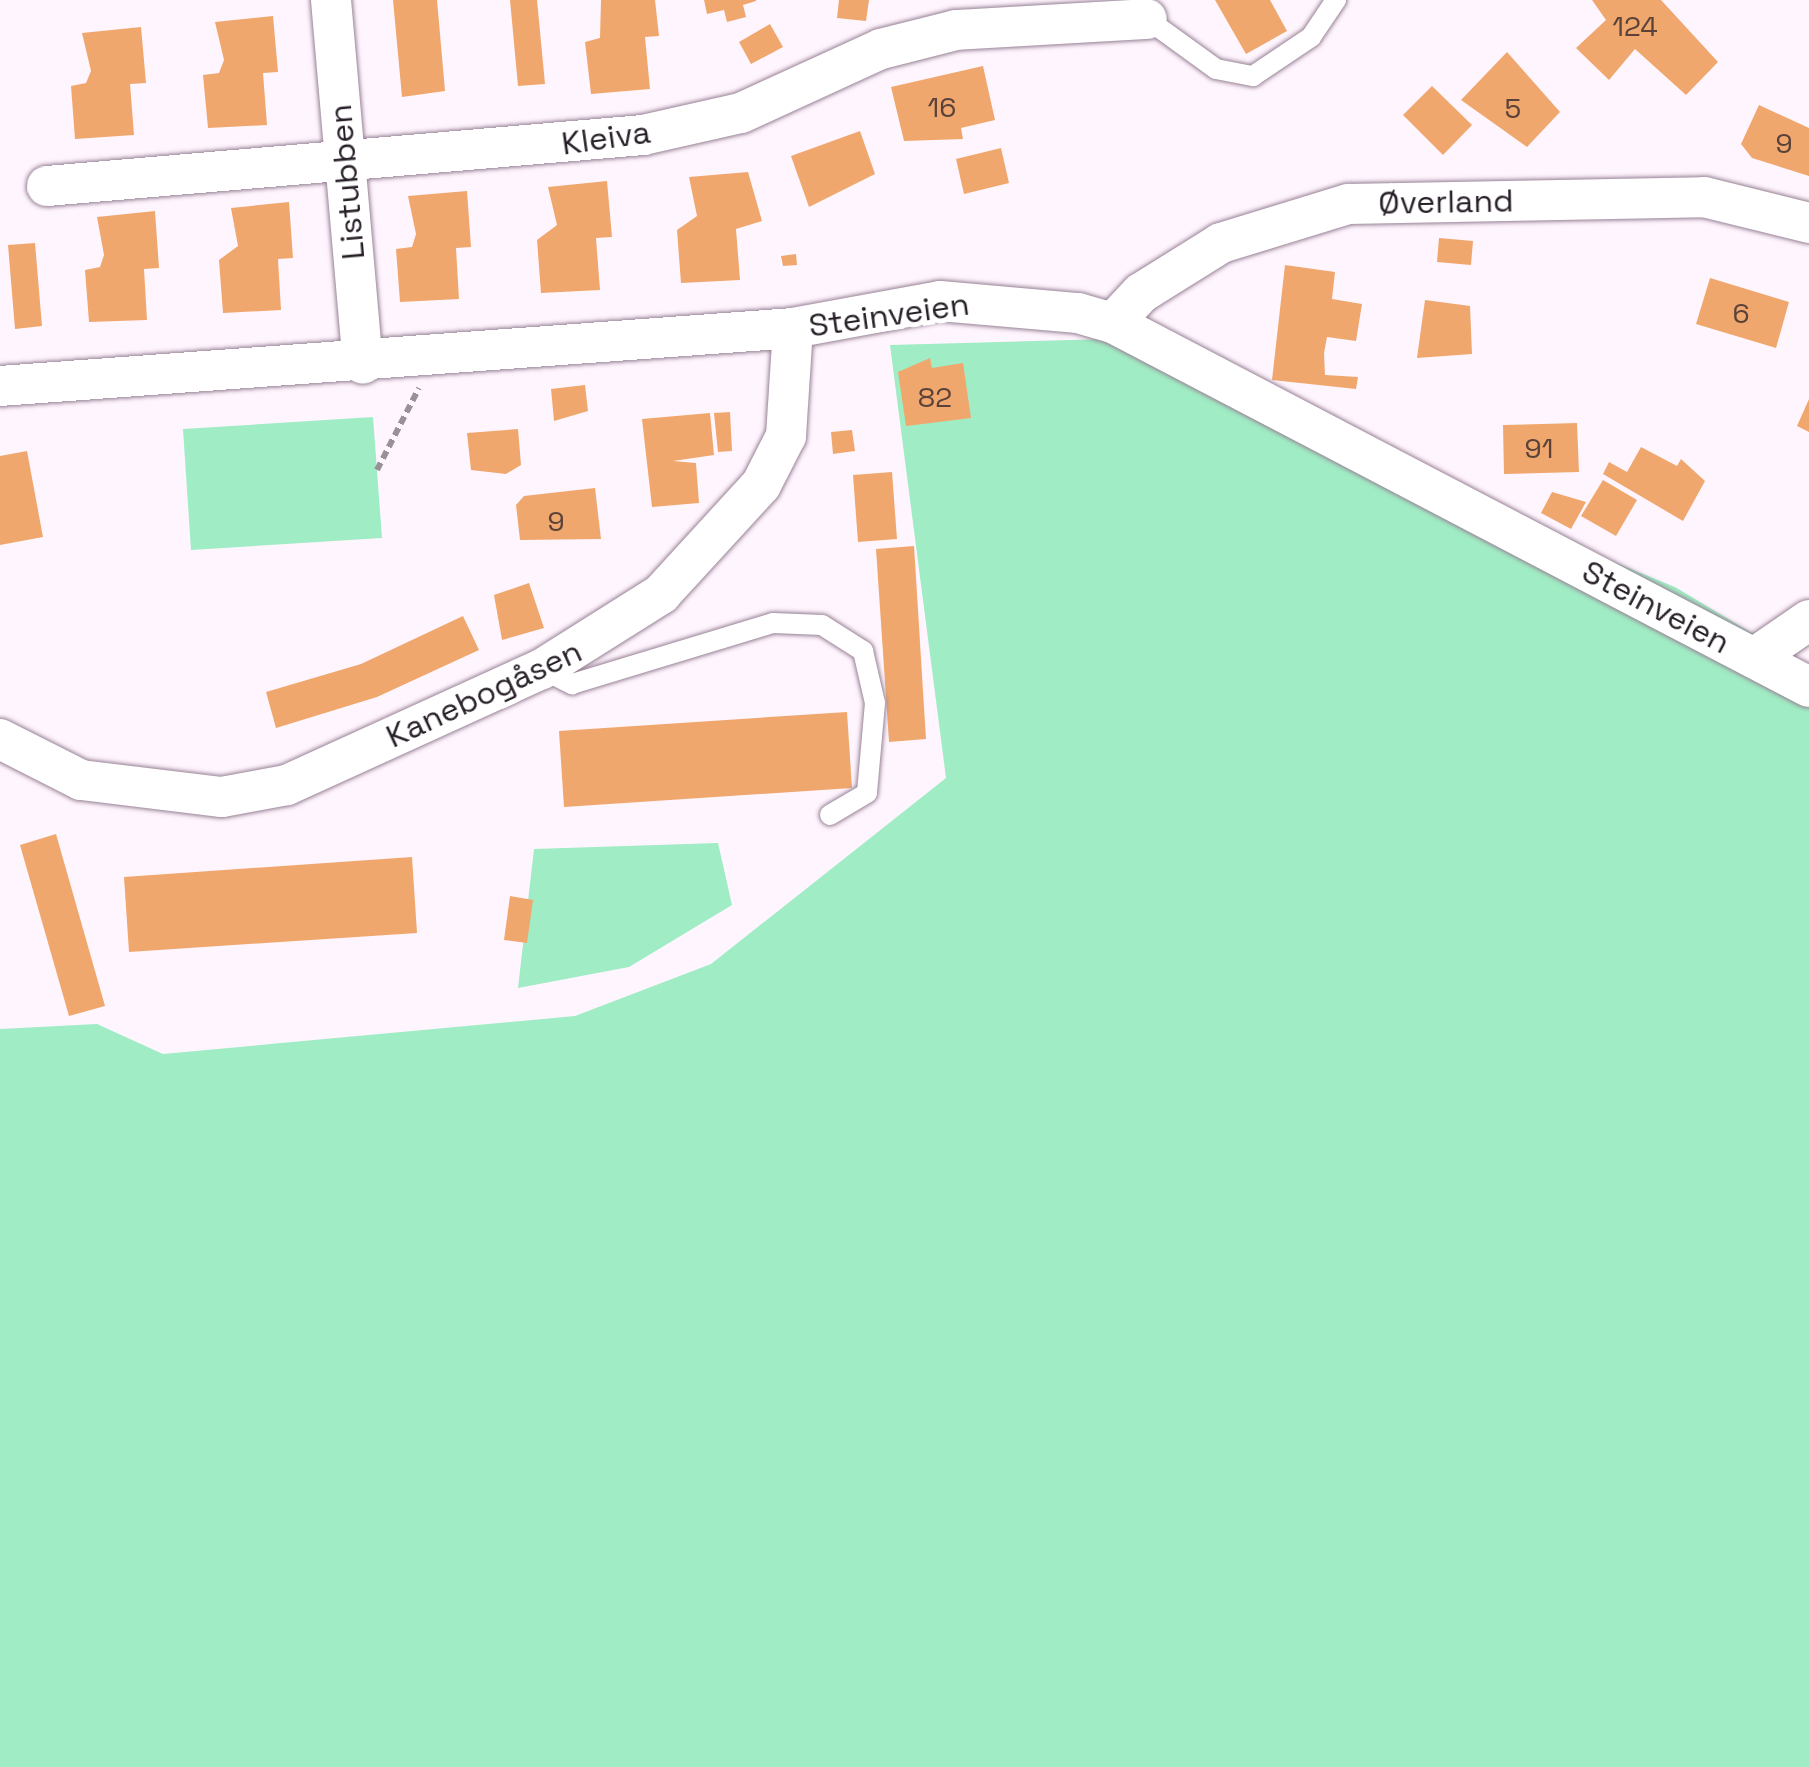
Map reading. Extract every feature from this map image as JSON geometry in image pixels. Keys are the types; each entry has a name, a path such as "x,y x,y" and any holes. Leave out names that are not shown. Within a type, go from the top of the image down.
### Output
{"street":[{"name":"Listubben","path":"331,0 363,364"},
{"name":"Kleiva","path":"47,186 642,135 742,113 881,50 1014,12 1147,19"},
{"name":"Øverland","path":"1113,323 1141,292 1221,243 1348,204 1704,198 1809,223"},
{"name":"Steinveien","path":"0,386 363,364 793,328 974,300 1113,323 1809,687"},
{"name":"Kanebogåsen","path":"0,738 80,780 222,796 286,784 542,669 661,594 761,485 786,436 793,328"},
{"path":"1754,658 1809,620"}],"lane":[{"path":"1147,19 1216,69 1254,76 1311,36 1336,0"},
{"path":"542,669 585,682 773,623 822,625 863,651 875,703 867,793 830,815"}],"path":[{"path":"377,470 405,426 421,359"}],"green space":[{"path":"1179,337 1408,477 1675,587 1809,667 1809,1767 0,1767 0,1029 97,1024 163,1054 575,1016 711,964 946,778 890,345"},
{"path":"373,417 382,538 191,550 183,429"},
{"path":"718,843 732,905 629,967 518,988 534,849"}],"building":[{"path":"393,0 437,0 445,91 402,97"},
{"path":"510,0 537,0 545,84 518,86"},
{"path":"601,0 655,0 659,36 645,37 650,89 591,94 585,42 600,38"},
{"path":"704,0 756,1 743,5 746,17 727,22 724,10 707,14"},
{"path":"839,0 869,0 866,21 837,18"},
{"path":"1215,0 1270,0 1287,31 1246,54"},
{"path":"1592,0 1661,0 1718,62 1686,95 1635,49 1609,80 1576,48 1606,20"},
{"path":"273,16 278,72 263,73 267,125 208,128 203,75 219,73 224,60 215,22"},
{"path":"770,24 783,47 751,64 739,42"},
{"path":"141,27 146,83 130,84 134,135 75,139 71,86 86,83 91,71 82,33"},
{"path":"1507,52 1560,112 1527,147 1461,100"},
{"path":"983,66 995,120 961,128 963,139 904,141 891,87"},
{"path":"1432,86 1472,125 1443,155 1403,115"},
{"path":"1759,105 1809,128 1809,176 1752,158 1741,144"},
{"path":"860,131 875,174 809,207 791,156"},
{"path":"1001,148 1009,183 964,194 956,159"},
{"path":"748,172 762,221 736,229 740,280 681,283 677,230 697,216 689,177"},
{"path":"607,181 612,237 596,238 600,290 541,293 537,240 557,225 548,187"},
{"path":"467,191 471,247 456,248 459,299 400,302 396,249 412,247 416,234 408,196"},
{"path":"289,202 293,258 278,259 281,310 223,313 219,260 238,246 231,208"},
{"path":"155,211 159,268 144,269 147,320 89,322 85,270 100,267 104,255 97,217"},
{"path":"1439,238 1473,241 1471,265 1437,262"},
{"path":"35,243 42,326 15,329 8,245"},
{"path":"796,254 797,265 783,266 781,256"},
{"path":"1285,265 1335,272 1332,299 1362,304 1356,341 1327,337 1324,353 1325,375 1358,377 1356,389 1272,380"},
{"path":"1710,278 1789,302 1776,348 1696,324"},
{"path":"1425,300 1470,306 1472,354 1417,358"},
{"path":"930,358 932,368 963,363 971,418 906,426 898,372"},
{"path":"585,385 588,411 554,421 551,389"},
{"path":"1809,399 1809,432 1797,426"},
{"path":"730,412 732,451 718,452 714,413"},
{"path":"710,413 714,455 673,461 696,463 699,503 652,507 642,419"},
{"path":"1577,423 1579,472 1504,474 1503,425"},
{"path":"518,429 521,465 506,474 471,470 467,433"},
{"path":"852,430 855,451 833,454 831,432"},
{"path":"1641,447 1677,466 1681,459 1705,481 1683,521 1603,474 1609,462 1627,472"},
{"path":"27,451 43,537 0,545 0,456"},
{"path":"892,472 897,539 858,542 853,475"},
{"path":"1603,480 1637,500 1616,536 1581,516"},
{"path":"595,488 601,539 520,540 516,505 524,496"},
{"path":"1552,492 1586,502 1571,529 1541,513"},
{"path":"914,546 926,739 889,742 876,549"},
{"path":"529,583 544,628 502,640 494,595"},
{"path":"463,616 479,650 377,697 276,728 266,692 361,664"},
{"path":"847,712 852,788 564,807 559,731"},
{"path":"56,834 105,1006 69,1016 20,845"},
{"path":"412,857 417,933 129,952 124,877"},
{"path":"510,896 533,900 527,943 504,940"}]}
